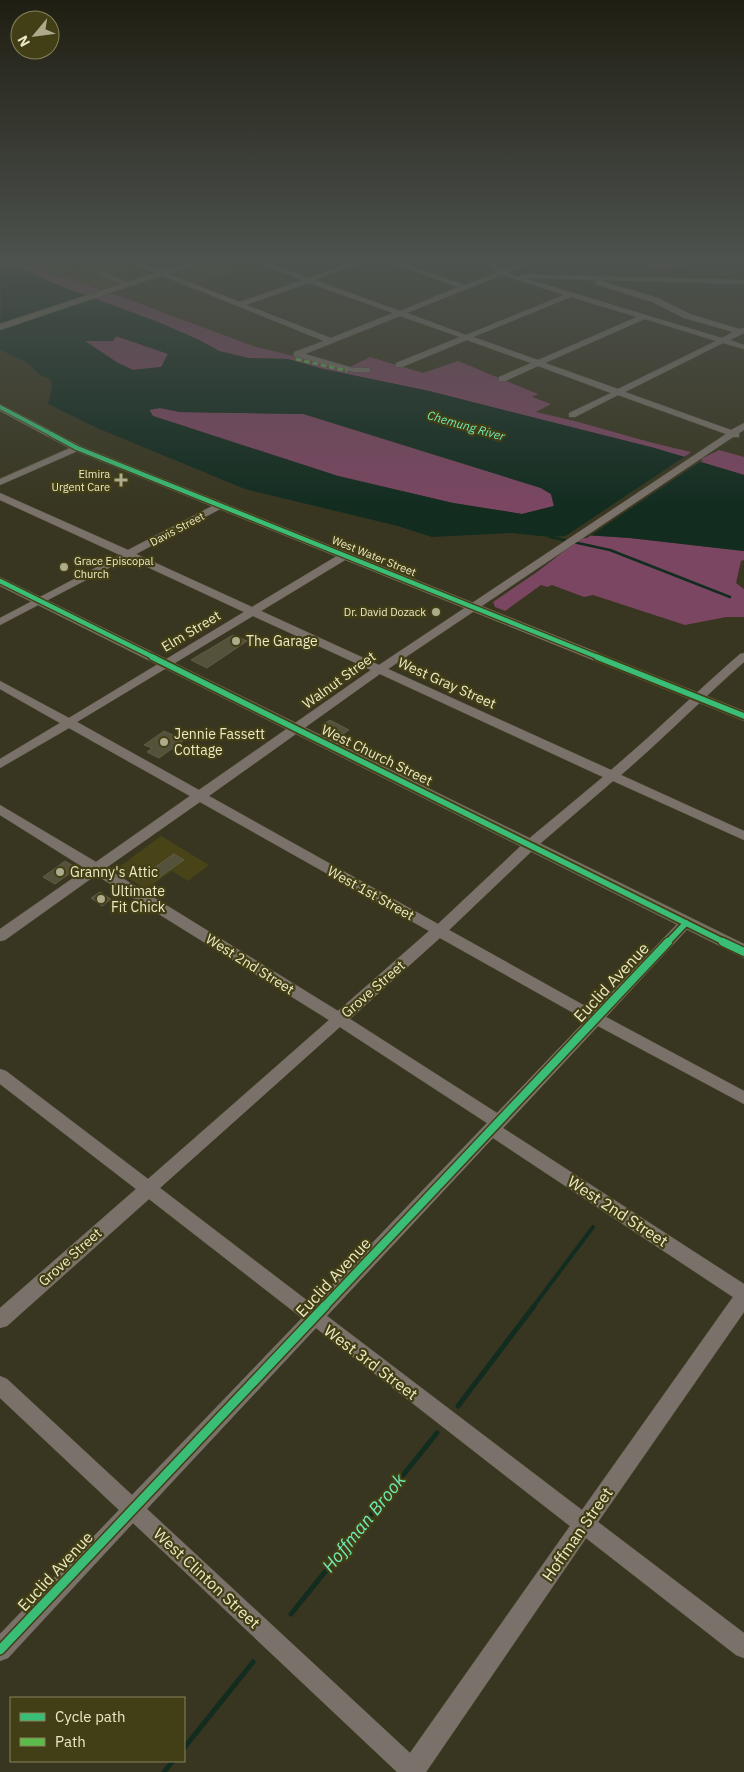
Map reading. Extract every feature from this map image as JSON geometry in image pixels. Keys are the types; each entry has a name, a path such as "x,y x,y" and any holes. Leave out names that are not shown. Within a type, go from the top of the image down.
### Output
{"main road":[{"name":"West Water Street","path":"0,407 77,448 744,716"},
{"name":"West Church Street","path":"0,581 744,952"}],"street":[{"path":"323,343 297,354 353,370 367,370"},
{"path":"400,365 454,343"},
{"path":"484,343 744,437"},
{"path":"502,379 585,343"},
{"path":"572,415 718,343"},
{"path":"727,343 744,348"},
{"name":"Walnut Street","path":"0,936 380,669 744,426"},
{"path":"0,482 77,448"},
{"name":"West Gray Street","path":"0,496 744,836"},
{"name":"Davis Street","path":"0,622 130,555 221,505"},
{"name":"Elm Street","path":"0,764 346,555"},
{"name":"Grove Street","path":"0,1320 439,931 530,845 652,742 697,697 744,656"},
{"name":"West 1st Street","path":"0,684 439,931 744,1098"},
{"name":"West 2nd Street","path":"0,809 339,1019 744,1295"},
{"name":"Euclid Avenue","path":"0,1650 686,923"},
{"name":"West 3rd Street","path":"0,1075 744,1648"},
{"name":"Hoffman Street","path":"412,1771 744,1295"},
{"name":"West Clinton Street","path":"0,1384 412,1771"}],"shaded area":[{"path":"87,343 136,343 168,353 162,367 133,370 118,363"},
{"path":"204,343 244,343 346,369 370,357 423,373 458,361 538,394 532,397 551,404 536,412 691,452 685,457 429,391 323,369 288,359 248,358 219,351"},
{"path":"160,408 180,412 303,414 541,488 551,494 554,506 522,514 453,503 338,476 153,416 149,409"},
{"path":"719,450 744,457 744,475 697,461"},
{"path":"585,535 630,538 744,551 744,560 741,561 736,583 744,589 744,617 726,617 685,625 593,595 584,597 552,585 547,587 541,585 505,611 495,607 493,602 537,572"},
{"path":"161,836 209,865 188,881 172,871 146,889 115,870"}],"water":[{"name":"Chemung River","path":"0,343 88,343 118,363 133,370 161,367 168,354 135,343 204,343 219,351 248,358 288,359 323,369 429,391 655,448 744,475 744,551 630,538 585,535 550,537 512,533 432,537 398,526 245,489 97,428 48,404 52,389 51,380 40,375 26,362 0,350","holes":["160,408 180,412 304,414 541,488 551,494 554,506 522,514 453,503 338,476 153,416 149,410"]}],"pier":[{"path":"687,455 703,460 587,538 561,539"}],"building":[{"path":"233,635 247,641 207,668 191,660"},
{"path":"330,720 349,730 342,735 322,725"},
{"name":"Jennie Fassett Cottage","path":"164,731 184,740 159,758 147,752 152,748 144,745"},
{"path":"174,854 184,860 158,878 148,872"},
{"name":"Granny's Attic","path":"65,861 77,868 55,884 43,877"},
{"name":"Ultimate Fit Chick","path":"100,892 111,899 102,906 91,898"}],"waterway":[{"path":"550,537 610,550 730,597"},
{"name":"Hoffman Brook","path":"533,1307 593,1227"},
{"name":"Hoffman Brook","path":"458,1406 534,1306"},
{"name":"Hoffman Brook","path":"291,1614 437,1433"},
{"name":"Hoffman Brook","path":"185,1747 253,1662"},
{"name":"Hoffman Brook","path":"164,1772 172,1762"}],"marked path":[{"path":"296,359 347,371"}],"cycle path":[{"path":"0,407 77,448 744,716"},
{"path":"0,581 744,952"},
{"path":"0,1650 686,923"}],"place":[{"name":"Elmira Urgent Care","path":"121,480"},
{"name":"Grace Episcopal Church","path":"64,567"},
{"name":"Dr. David Dozack","path":"436,612"},
{"name":"The Garage","path":"236,641"},
{"name":"Jennie Fassett Cottage","path":"164,742"},
{"name":"Granny's Attic","path":"60,872"},
{"name":"Ultimate Fit Chick","path":"101,899"}]}
